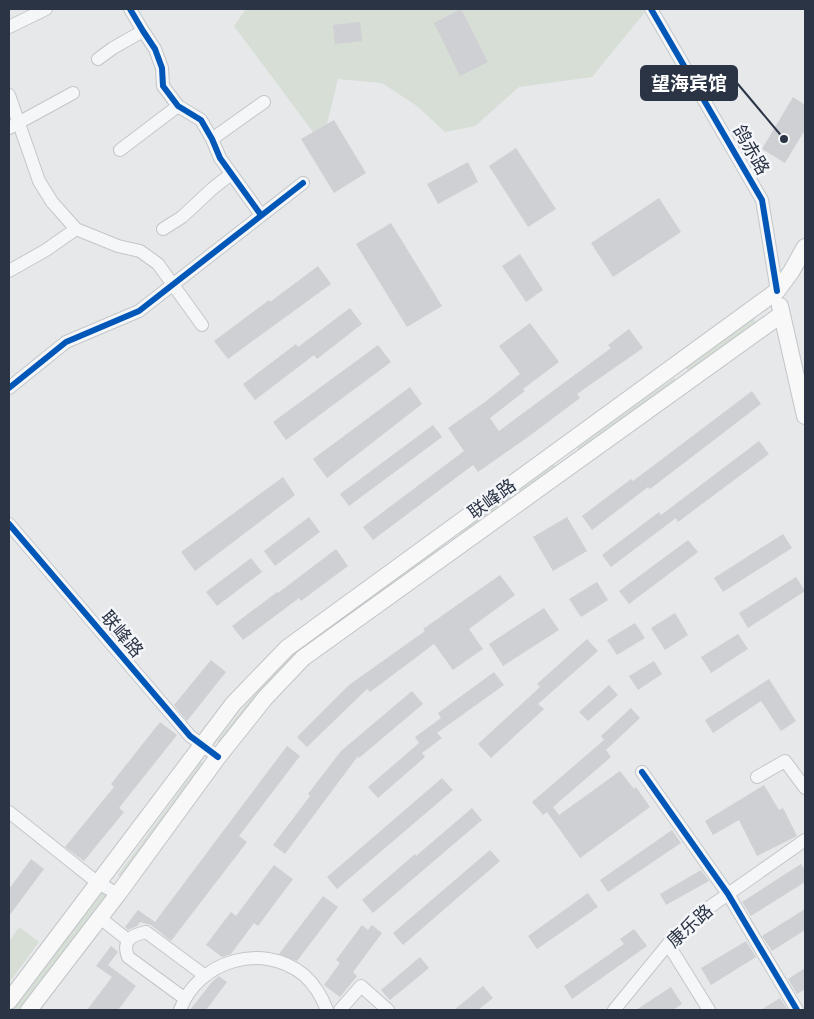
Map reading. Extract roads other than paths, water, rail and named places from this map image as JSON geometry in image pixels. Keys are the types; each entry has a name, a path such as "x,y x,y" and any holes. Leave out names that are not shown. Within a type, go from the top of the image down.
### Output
{"main road":[{"name":"联峰路","path":"9,1001 233,704 287,648 777,292 805,247"},
{"path":"777,292 805,416"},
{"name":"联峰路","path":"29,1010 118,894 218,757 265,698 303,658 782,314"}],"street":[{"path":"9,27 46,9"},
{"path":"130,9 155,49 162,68 163,86 178,106 201,120 212,138 220,158 261,215"},
{"name":"鸽赤路","path":"652,9 762,200 777,292"},
{"path":"98,59 143,31"},
{"path":"14,126 74,93"},
{"path":"9,95 14,126 39,181 52,202 76,229 118,246 140,251 158,264 202,325"},
{"path":"212,138 264,102"},
{"path":"120,150 178,106"},
{"path":"163,229 182,217 231,174"},
{"path":"9,388 66,342 139,311 303,183"},
{"path":"9,272 76,229"},
{"name":"联峰路","path":"9,524 190,736 218,757"},
{"path":"757,777 785,761 805,788"},
{"path":"642,772 728,894 797,1010"},
{"path":"9,812 98,883 118,894"},
{"name":"康乐路","path":"614,1010 668,944 694,918 803,846"},
{"path":"100,918 128,940"},
{"path":"204,975 146,932 128,940 125,949 128,957 182,1004 193,986 204,975 227,962 254,958 280,962 303,975 321,995 327,1010"},
{"path":"668,944 709,1010"},
{"path":"340,1010 361,986 388,1010"}],"place":[{"name":"望海宾馆","path":"784,139"}]}
